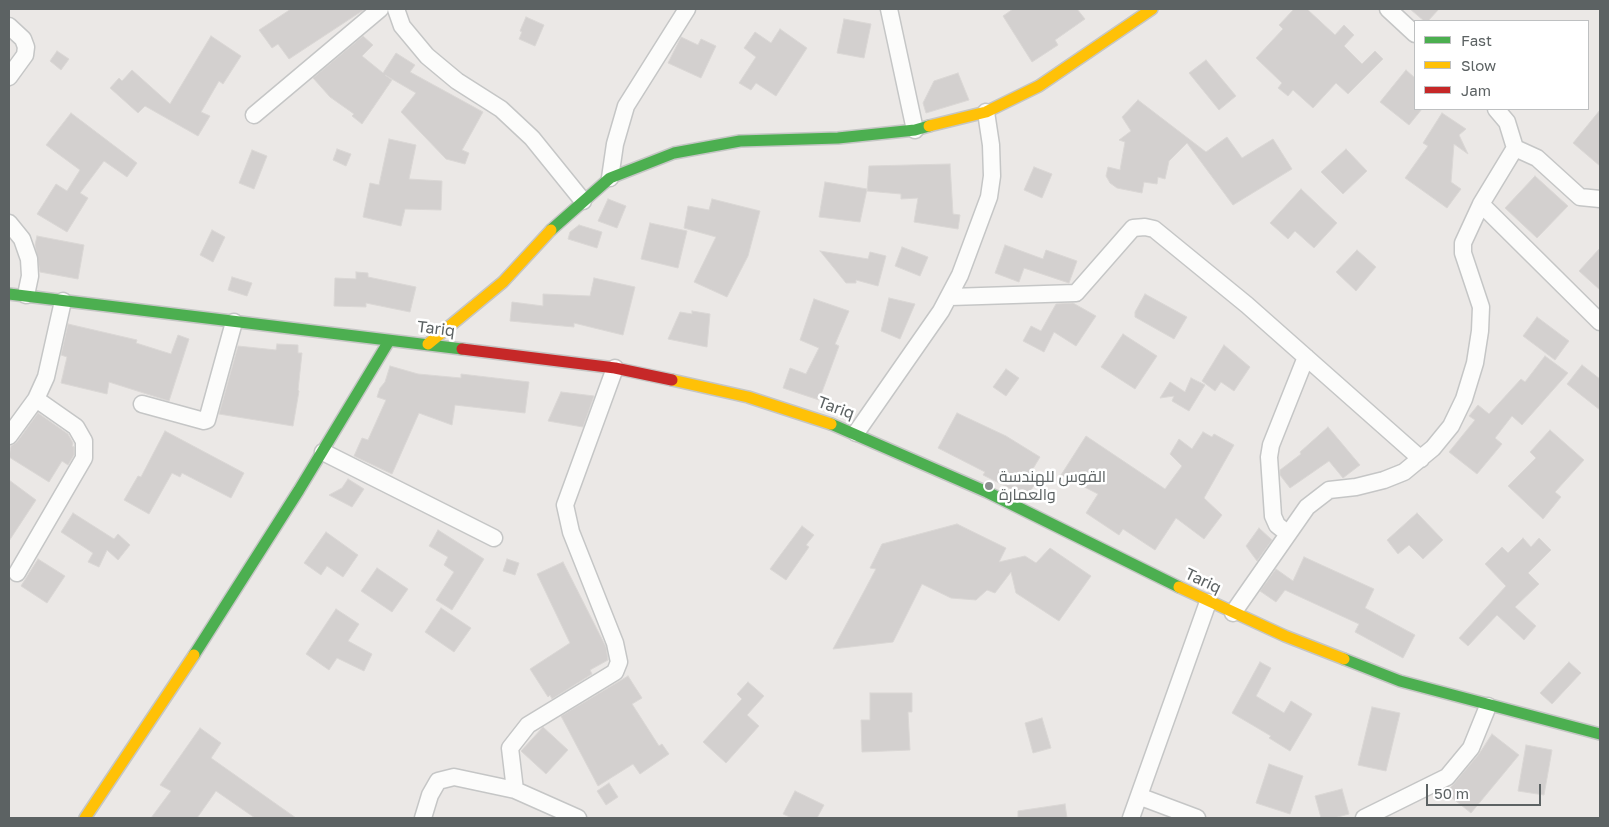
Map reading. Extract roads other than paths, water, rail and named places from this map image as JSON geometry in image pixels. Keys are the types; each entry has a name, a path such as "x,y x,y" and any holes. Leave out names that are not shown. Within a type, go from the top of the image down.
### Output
{"main road":[{"path":"428,344 503,282 544,237 582,201 610,178 674,152 740,141 838,138 915,130 986,112 1039,86 1152,9"},
{"name":"Tariq","path":"9,294 615,368 748,397 815,417 856,433 987,492 1208,602 1285,636 1391,677 1488,706 1600,734"},
{"path":"85,818 191,660 322,452 389,341"}],"street":[{"path":"254,115 380,9"},
{"path":"396,9 402,26 427,56 456,81 508,115 532,138 582,201"},
{"path":"610,178 615,144 626,106 687,9"},
{"path":"889,9 915,130"},
{"path":"1388,9 1414,33"},
{"path":"9,26 23,39 26,47 25,55 9,77"},
{"path":"1233,613 1287,533 1307,507 1329,490 1384,480 1404,472 1433,448 1451,426 1464,399 1475,363 1481,307 1462,253 1463,243 1481,204 1515,148 1507,122 1497,110"},
{"path":"856,433 950,297 989,197 992,176 991,145 986,112"},
{"path":"1515,148 1537,158 1580,197 1600,199"},
{"path":"1481,204 1600,322"},
{"path":"9,223 22,239 29,259 30,276 26,295"},
{"path":"950,297 1076,292 1133,228 1145,227 1154,229 1421,459"},
{"path":"9,436 36,399 46,377 63,301"},
{"path":"142,404 204,421 207,420 234,322"},
{"path":"1287,533 1277,525 1273,516 1269,457 1271,445 1306,358"},
{"path":"515,790 510,748 518,736 528,725 615,672 619,662 615,643 571,532 565,505 615,368"},
{"path":"16,573 84,458 84,441 76,427 36,399"},
{"path":"322,452 494,538"},
{"path":"1132,818 1141,797 1208,602"},
{"path":"1364,818 1447,777 1471,748 1488,706"},
{"path":"424,818 430,795 438,781 454,776 515,790 578,818"},
{"path":"1141,797 1197,818"}],"place":[{"name":"القوس للهندسة والعمارة","path":"989,486"}]}
